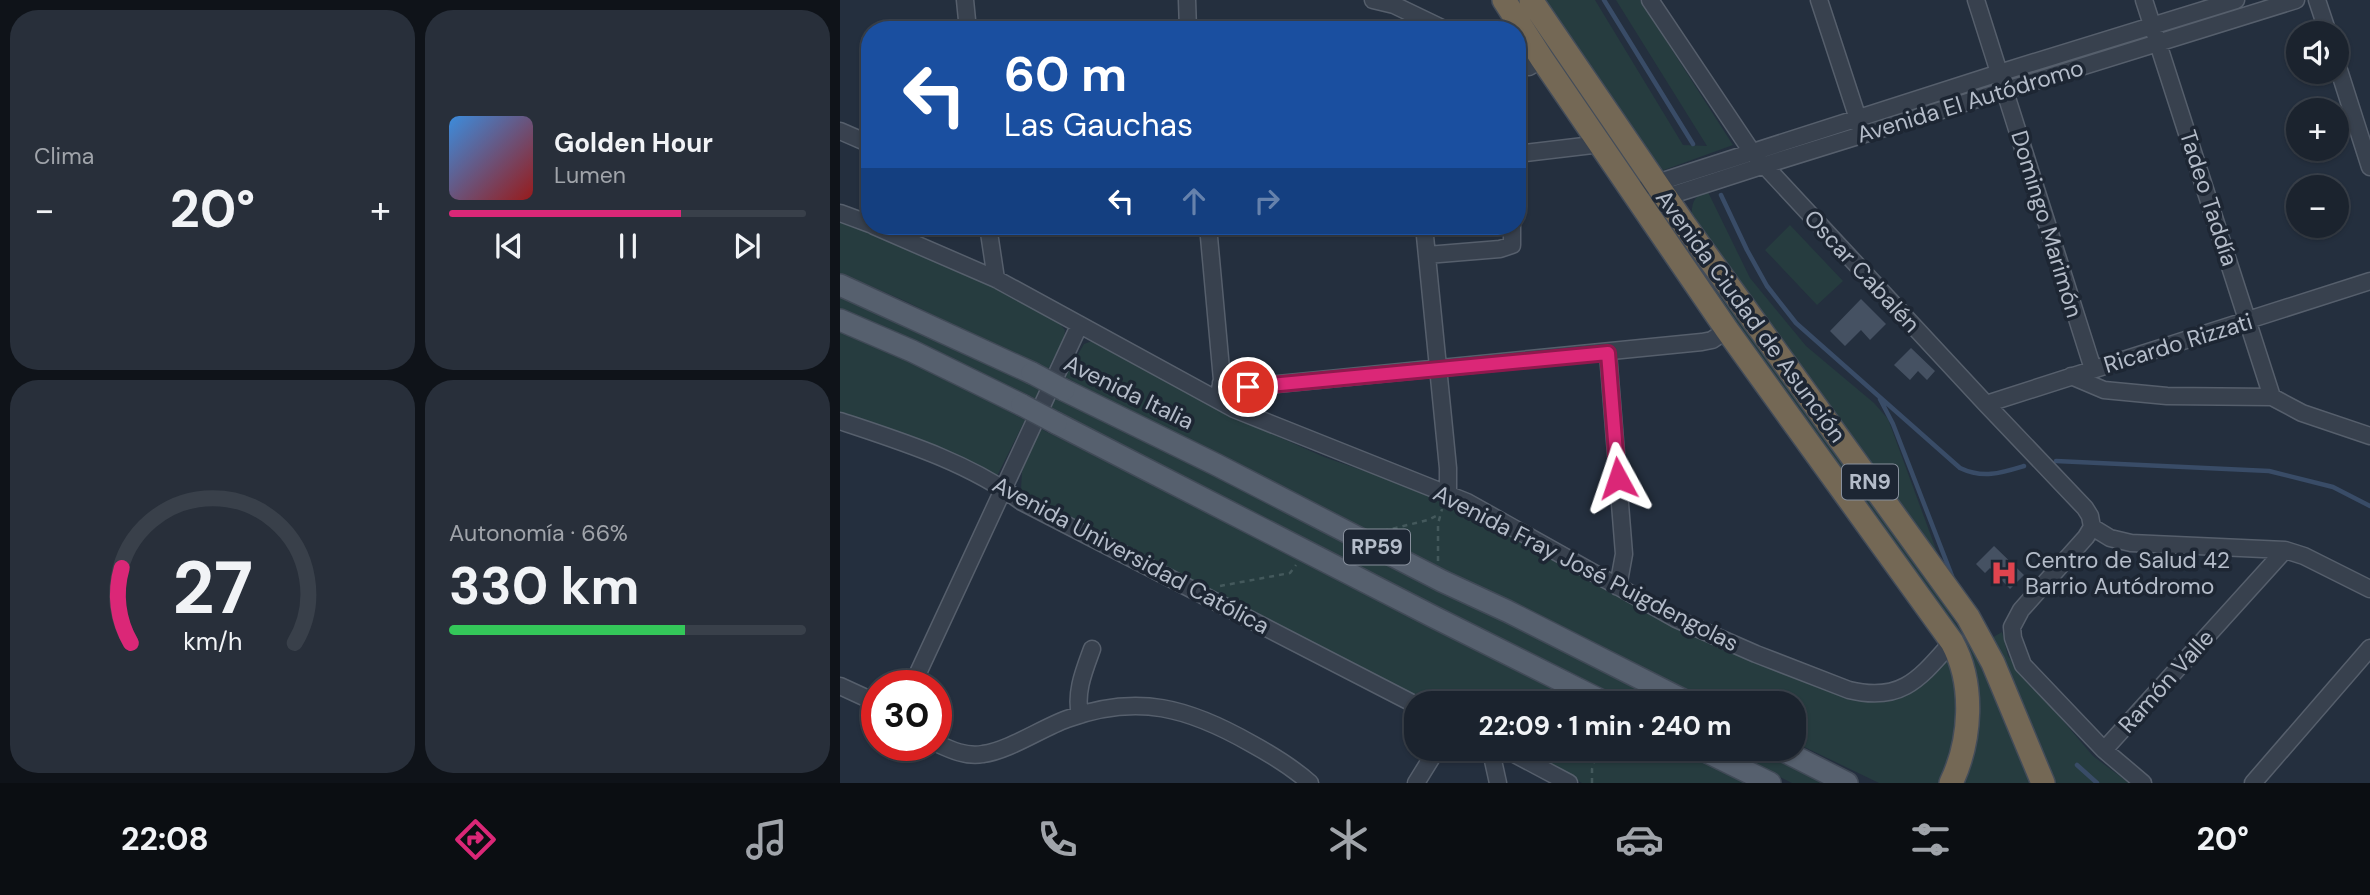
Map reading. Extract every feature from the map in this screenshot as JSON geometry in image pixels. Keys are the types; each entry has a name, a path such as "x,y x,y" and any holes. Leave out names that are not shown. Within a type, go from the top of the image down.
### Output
{"highway":[{"name":"Avenida Ciudad de Asunción","path":"1504,0 1518,21"},
{"name":"Avenida Ciudad de Asunción","path":"1531,0 1661,190 1968,617 1993,663 2043,783"},
{"name":"Avenida Ciudad de Asunción","path":"1526,34 1727,330 1952,642 1963,669 1967,696 1962,754 1951,783"}],"main road":[{"name":"Avenida Italia","path":"840,285 1032,373 1665,691"},
{"name":"RP59","path":"840,320 912,351 1022,405 1582,691"},
{"path":"1725,761 1770,783"},
{"path":"1804,761 1847,783"}],"street":[{"path":"965,0 967,21"},
{"path":"1187,0 1188,21"},
{"path":"1373,0 1394,5 1427,21"},
{"name":"Oscar Cabalén","path":"1650,0 1752,152 2085,508 2092,527"},
{"path":"1819,0 1860,126"},
{"name":"Domingo Marimón","path":"1976,0 2093,369"},
{"name":"Tadeo Taddía","path":"2144,0 2272,397"},
{"name":"Avenida El Autódromo","path":"1633,190 1661,190 1765,165 1999,73 2236,0"},
{"name":"Avenida El Autódromo","path":"1647,210 1661,190 1752,152 2005,89 2296,0"},
{"path":"2317,0 2324,21"},
{"path":"1526,66 1542,59"},
{"path":"2343,84 2370,167"},
{"path":"840,131 861,140"},
{"path":"1526,154 1601,144"},
{"name":"Avenida Fray José Puigdengolas","path":"840,213 861,221"},
{"name":"Avenida Fray José Puigdengolas","path":"895,235 996,279 1255,419 1467,502 1676,619 1849,690 1862,693 1891,692 1906,687 1921,678 1952,642"},
{"path":"989,235 996,279"},
{"path":"1209,235 1221,383 1217,400"},
{"path":"1425,235 1448,468 1448,495"},
{"path":"1427,255 1500,249 1512,244 1512,235"},
{"name":"Ricardo Rizzati","path":"1986,404 2370,281"},
{"path":"919,670 1079,326"},
{"path":"1221,383 1248,387 1608,353 1702,342 1712,340 1727,330"},
{"path":"1608,353 1625,554 1618,587"},
{"path":"2071,376 2104,390 2167,396 2272,397 2302,413 2370,436"},
{"name":"Avenida Universidad Católica","path":"840,421 929,452 982,476 1022,502 1404,699"},
{"path":"2143,783 2104,750 2023,664 2012,638 2012,627 2021,610 2092,527 2110,538 2131,543 2285,550 2304,556 2370,589"},
{"name":"Ramón Valle","path":"2104,750 2285,550"},
{"path":"2253,783 2370,648"},
{"path":"1080,715 1077,701 1091,649"},
{"path":"840,686 861,696"},
{"path":"952,750 982,755 1080,715 1147,706 1191,714 1234,734 1269,754 1310,783"},
{"path":"1416,783 1430,761"},
{"path":"1493,761 1498,783"},
{"path":"1527,761 1569,783"}],"path":[{"path":"1442,581 1437,532 1440,514 1448,495"},
{"path":"1356,537 1419,523 1440,514"},
{"path":"1195,591 1290,573 1308,552"},
{"path":"1592,783 1594,761"}],"green space":[{"path":"1541,0 1595,0 1683,145 1707,146 1616,0 1640,0 1733,145 1664,170 1654,166"},
{"path":"1707,190 1750,278 1806,346 1874,403 1888,419 1941,563 1990,639 2002,632 2008,656 2093,756 2129,783 2053,783 2008,690 1692,216 1695,200"},
{"path":"1663,207 1972,648 2033,783 1950,783 1965,748 1960,650 1656,212"},
{"path":"840,220 861,228 861,235 878,235 958,266 1058,322 1065,330 1064,339 1047,371 905,301 840,273"},
{"path":"1790,225 1843,281 1817,305 1765,250"},
{"path":"840,293 902,319 1645,691 1608,691 840,309"},
{"path":"840,330 942,377 1025,420 997,476 912,440 840,415"},
{"path":"1092,341 1214,408 1324,457 1439,497 1664,621 1807,681 1894,698 1945,654 1955,680 1958,720 1948,759 1938,783 1879,783 1806,748 1806,691 1689,691 1521,609 1065,377 1084,344"},
{"path":"1039,428 1567,691 1406,691 1033,504 1021,489 1022,472"},
{"path":"1540,761 1706,761 1751,783 1582,783"},
{"path":"1748,761 1785,761 1829,783 1792,783"}],"building":[{"path":"1861,299 1886,324 1870,340 1861,330 1845,346 1830,331"},
{"path":"1911,348 1935,371 1927,380 1918,371 1910,380 1894,365"},
{"path":"1994,546 2024,575 2010,589 1990,568 1985,573 1976,564"}],"waterway":[{"path":"1604,0 1693,144"},
{"path":"1721,195 1767,286 1796,323 1960,468 1984,474 2000,473 2024,466"},
{"path":"1880,399 1893,424 1952,576"},
{"path":"2056,461 2269,471 2333,487 2370,506"},
{"path":"2077,765 2097,783"}],"place":[{"name":"Centro de Salud 42 Barrio Autódromo","path":"2004,573"}],"route":[{"path":"1248,387 1608,353 1618,478"}]}
